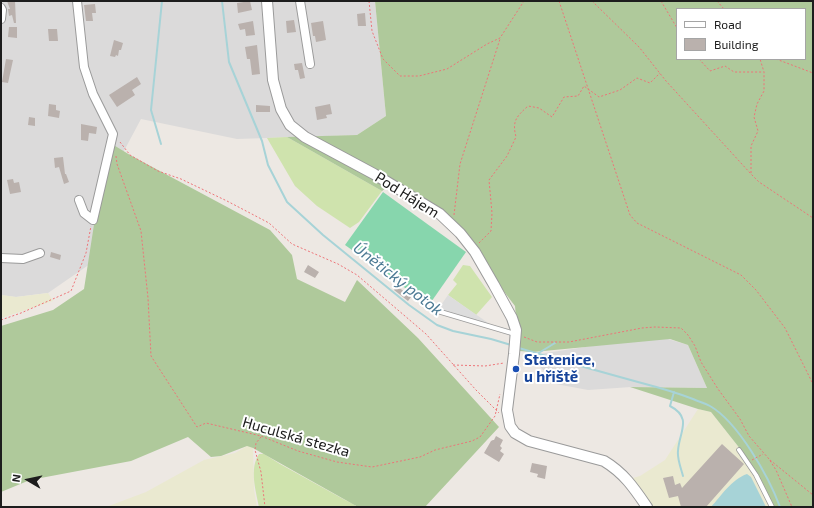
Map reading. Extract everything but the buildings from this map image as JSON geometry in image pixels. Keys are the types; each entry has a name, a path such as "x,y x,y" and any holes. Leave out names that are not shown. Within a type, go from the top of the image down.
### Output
{"street":[{"path":"76,1 84,67 93,94 113,134 92,220 84,213 79,200"},
{"name":"Pod Hájem","path":"267,1 273,80 281,109 290,125 305,137 374,174 440,214 472,249 509,312 515,326 517,337 507,403 507,418"},
{"path":"300,1 310,64"},
{"path":"1,8 1,18"},
{"path":"1,258 22,259 40,253"},
{"path":"507,418 515,433 529,441 604,461 631,484 647,507"}],"lane":[{"path":"434,310 517,337"},
{"path":"739,450 748,462 772,507"}],"path":[{"path":"369,1 372,31 383,59 400,76 420,76 447,69 487,44 500,38"},
{"path":"452,226 460,164 500,38 524,1"},
{"path":"559,1 630,215 637,223 741,275 756,290 785,328 813,384"},
{"path":"592,1 639,47 660,73 759,182 813,218"},
{"path":"661,1 676,26"},
{"path":"700,60 710,71 725,66 734,72 764,72"},
{"path":"751,174 751,146 758,131 754,117 757,104 764,91 764,72 760,60"},
{"path":"779,60 813,73"},
{"path":"472,249 491,232 492,213 489,180 507,156 516,138 514,128 516,117 528,106 539,108 552,117 564,97 578,96 584,86 600,97 620,90 637,78 650,83 660,73"},
{"path":"113,134 130,155 158,170 181,179 255,215 268,222 292,244 338,264 357,275 426,334 496,411 507,418"},
{"name":"Huculská stezka","path":"116,156 117,164 141,231 148,298 151,356 197,427 206,423 261,436 298,451 331,460 372,467 420,457 435,450 472,441 480,437 495,416 500,392"},
{"path":"1,320 71,291 86,252 92,220"},
{"path":"517,337 537,342 569,342 642,328 681,328 692,341 701,362 718,389 740,419 749,436 769,459 776,470 792,507"},
{"path":"453,365 485,366 504,363"},
{"path":"261,436 256,443 255,450 261,472 265,507"},
{"path":"748,462 764,453"},
{"path":"769,459 813,495"}],"shaded area":[{"path":"1,1 375,1 386,116 357,135 237,139 141,119 117,164 90,264 48,293 16,297 1,295"},
{"path":"448,295 494,327 437,311"},
{"path":"665,338 688,345 707,388 631,387 588,390 556,384 533,359 539,354 605,344"}],"green space":[{"path":"375,1 813,1 813,507 770,507 745,455 711,412 630,387 707,388 688,345 670,339 533,352 519,351 515,306 457,230 394,181 382,191 287,137 357,135 386,116"},
{"path":"287,137 382,191 359,222 350,228 317,206 295,186 267,138"},
{"path":"107,141 130,155 270,230 292,255 297,279 345,302 357,280 418,338 499,427 425,507 358,507 253,448 247,446 221,456 211,457 188,437 131,461 30,480 1,492 1,326 53,310 84,289"},
{"path":"383,192 466,252 429,305 345,245"},
{"path":"463,265 470,266 492,297 476,315 448,295 457,284 453,280"},
{"path":"48,293 53,301 1,318 1,295 16,297"},
{"path":"698,409 711,412 745,455 770,507 650,507 633,478 640,476 665,460"},
{"path":"247,446 253,448 254,490 257,507 106,507 146,492 204,460 235,453"},
{"path":"259,454 264,454 355,505 355,507 259,507 254,480 254,466"}],"water":[{"path":"747,474 751,477 766,507 711,507 736,480"}],"waterway":[{"path":"161,144 151,110 162,1"},
{"name":"Únětický potok","path":"222,1 229,62 262,141 268,165 287,202 323,235 409,305 437,325 453,331 511,345"},
{"path":"537,354 555,343"},
{"name":"Únětický potok","path":"519,348 686,396 710,406 721,414 742,437 760,466 780,507"},
{"path":"674,392 670,406 681,415 683,421 678,454 683,476"}],"place":[{"name":"Statenice, u hřiště","path":"516,369"}]}
